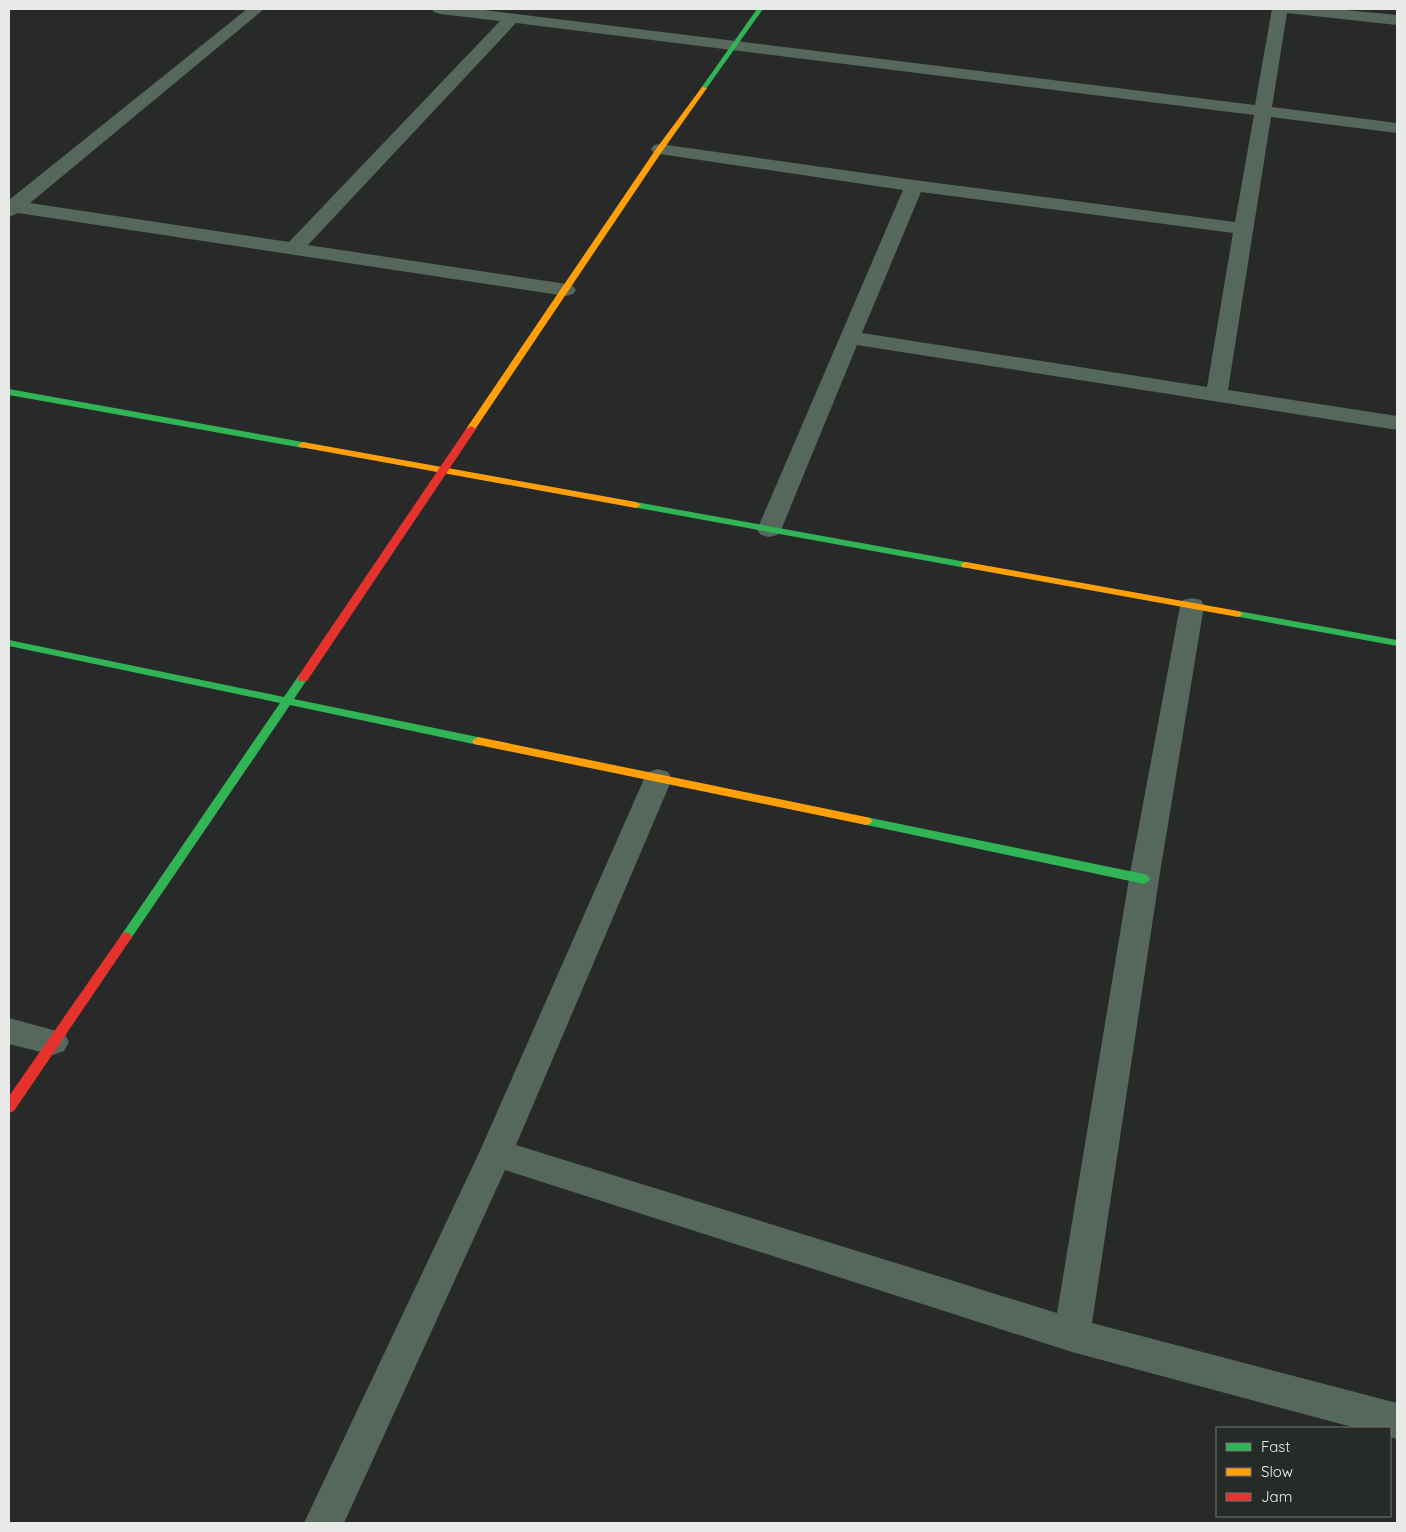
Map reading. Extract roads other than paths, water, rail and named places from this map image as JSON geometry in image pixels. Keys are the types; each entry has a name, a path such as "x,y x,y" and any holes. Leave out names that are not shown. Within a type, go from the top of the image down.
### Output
{"street":[{"path":"10,208 256,9"},
{"path":"440,9 1397,128"},
{"path":"9,1107 288,700 660,149 760,9"},
{"path":"1216,394 1280,9"},
{"path":"1292,9 1397,20"},
{"path":"293,250 512,18"},
{"path":"660,149 914,186 1243,229"},
{"path":"769,530 914,186"},
{"path":"10,208 566,290"},
{"path":"851,338 1397,423"},
{"path":"9,392 442,472 1397,643"},
{"path":"1072,1334 1144,879 1192,606"},
{"path":"9,643 1144,879"},
{"path":"324,1523 496,1153 658,779"},
{"path":"9,1031 53,1042"},
{"path":"496,1153 1072,1334 1397,1421"}]}
